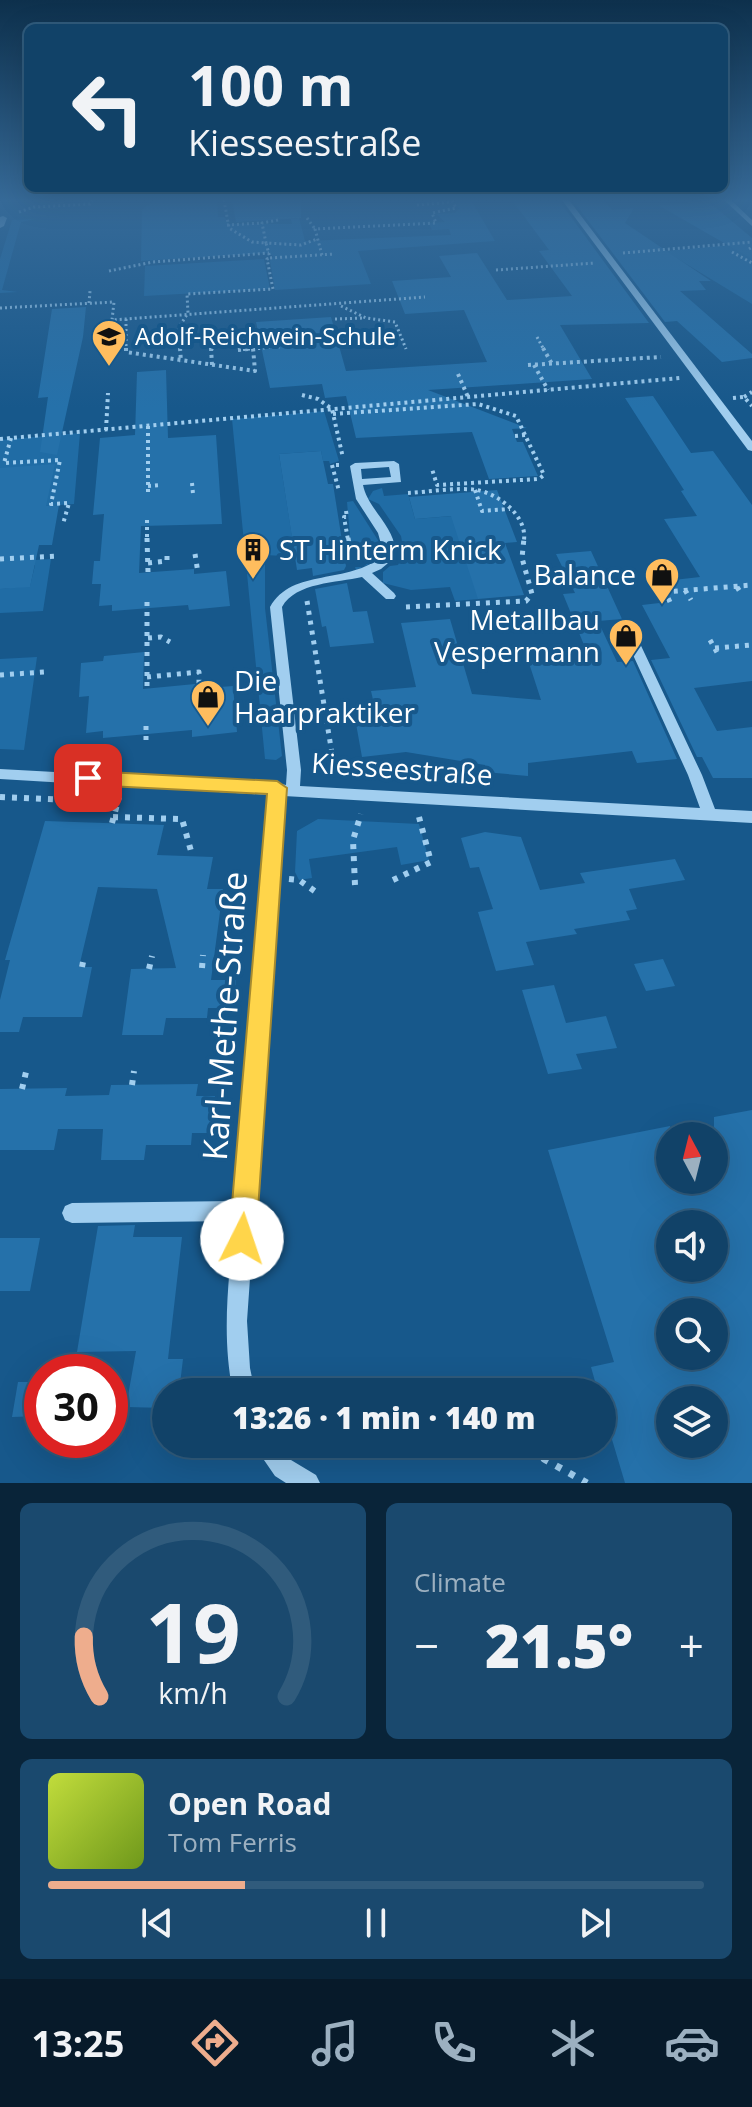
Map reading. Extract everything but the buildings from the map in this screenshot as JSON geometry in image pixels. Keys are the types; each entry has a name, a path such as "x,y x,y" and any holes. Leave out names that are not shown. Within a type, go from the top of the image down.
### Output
{"street":[{"path":"617,269 752,448"},
{"path":"304,584 360,576 383,566 390,556 391,548 361,498 358,482 355,466 394,464 397,480 358,482"},
{"path":"360,576 390,596"},
{"name":"Karl-Methe-Straße","path":"241,1378 236,1321 244,1211 285,788 294,770 275,614 282,594 304,584"},
{"path":"629,633 695,775 709,814"},
{"name":"Kiesseestraße","path":"0,774 752,817"},
{"path":"72,1213 244,1211"},
{"path":"276,1458 283,1468 308,1483"}],"path":[{"path":"109,271 118,269"},
{"path":"181,362 179,327 189,313 187,294 273,289 270,269"},
{"path":"496,270 503,269"},
{"path":"89,303 90,291"},
{"path":"0,308 114,302 112,320 425,297"},
{"path":"333,304 353,309 366,318"},
{"path":"335,319 366,318 395,322 406,349"},
{"path":"126,319 126,352 181,362 255,371 253,341"},
{"path":"211,334 212,365"},
{"path":"537,337 552,364"},
{"path":"238,350 313,344"},
{"path":"528,365 657,357"},
{"path":"534,365 548,390"},
{"path":"458,374 468,397"},
{"path":"332,412 697,376"},
{"path":"744,397 752,392"},
{"path":"106,430 108,393"},
{"path":"302,395 318,399 332,412 344,464 324,466"},
{"path":"0,439 246,414 380,413 478,404 516,416 534,461 544,475 539,479 486,484 437,485 432,469"},
{"path":"148,426 148,494"},
{"path":"515,436 525,435"},
{"path":"11,438 4,463 60,460 51,504 69,503 63,524"},
{"path":"332,465 360,576"},
{"path":"389,480 392,494 474,490 492,496 511,509 525,532 522,558 532,594 526,601 399,607 390,596"},
{"path":"192,483 193,494"},
{"path":"148,486 161,485"},
{"path":"474,490 482,511 511,509"},
{"path":"147,520 148,572"},
{"path":"340,539 348,538"},
{"path":"195,554 198,573"},
{"path":"0,559 58,556"},
{"path":"148,563 167,561 167,556 172,556"},
{"path":"304,584 335,772"},
{"path":"670,602 665,592 752,585"},
{"path":"737,587 742,595"},
{"path":"685,590 691,600"},
{"path":"147,602 147,688"},
{"path":"148,638 161,637 170,642"},
{"path":"710,640 716,651 752,645"},
{"path":"0,675 44,672"},
{"path":"147,677 199,672 199,689"},
{"path":"146,726 146,740"},
{"path":"355,885 350,848 355,825 362,813"},
{"path":"393,880 431,862 419,816"},
{"path":"113,817 182,819 191,851"},
{"path":"202,968 203,955"},
{"path":"149,969 152,956"},
{"path":"82,967 84,957"},
{"path":"132,1085 134,1071"},
{"path":"22,1089 26,1072"},
{"path":"544,1458 587,1483"}],"shaded area":[{"path":"0,269 8,269 2,290 18,292 0,293"},
{"path":"145,269 266,269 270,289 144,296"},
{"path":"271,269 365,269 371,284 275,290"},
{"path":"695,269 752,269 752,304"},
{"path":"324,411 339,461 330,464 323,461 321,451 279,454 293,543 289,544 283,556 265,555 265,608 282,756 276,760 265,759 232,419"},
{"path":"80,433 74,504 2,509 0,515 0,440"},
{"path":"382,488 384,496 408,494 415,519 465,515 479,599 455,601 450,587 411,590 383,583 383,572 390,566 398,565 404,553 401,536 379,504 368,499 373,491"},
{"path":"353,501 383,548 378,560 364,567 374,558 371,550 351,547 347,502"},
{"path":"51,559 43,611 0,613 0,589 30,586 35,565 19,565 20,561"},
{"path":"37,657 24,750 0,749 0,659"},
{"path":"318,819 419,824 429,860 401,865 397,847 309,859 312,878 299,880 295,872 297,831"}],"place":[{"name":"Adolf-Reichwein-Schule","path":"109,368"},
{"name":"ST Hinterm Knick","path":"253,581"},
{"name":"Balance","path":"662,606"},
{"name":"Metallbau Vespermann","path":"626,667"},
{"name":"Die Haarpraktiker","path":"208,728"}],"route":[{"path":"88,778 277,788 242,1239"}]}
